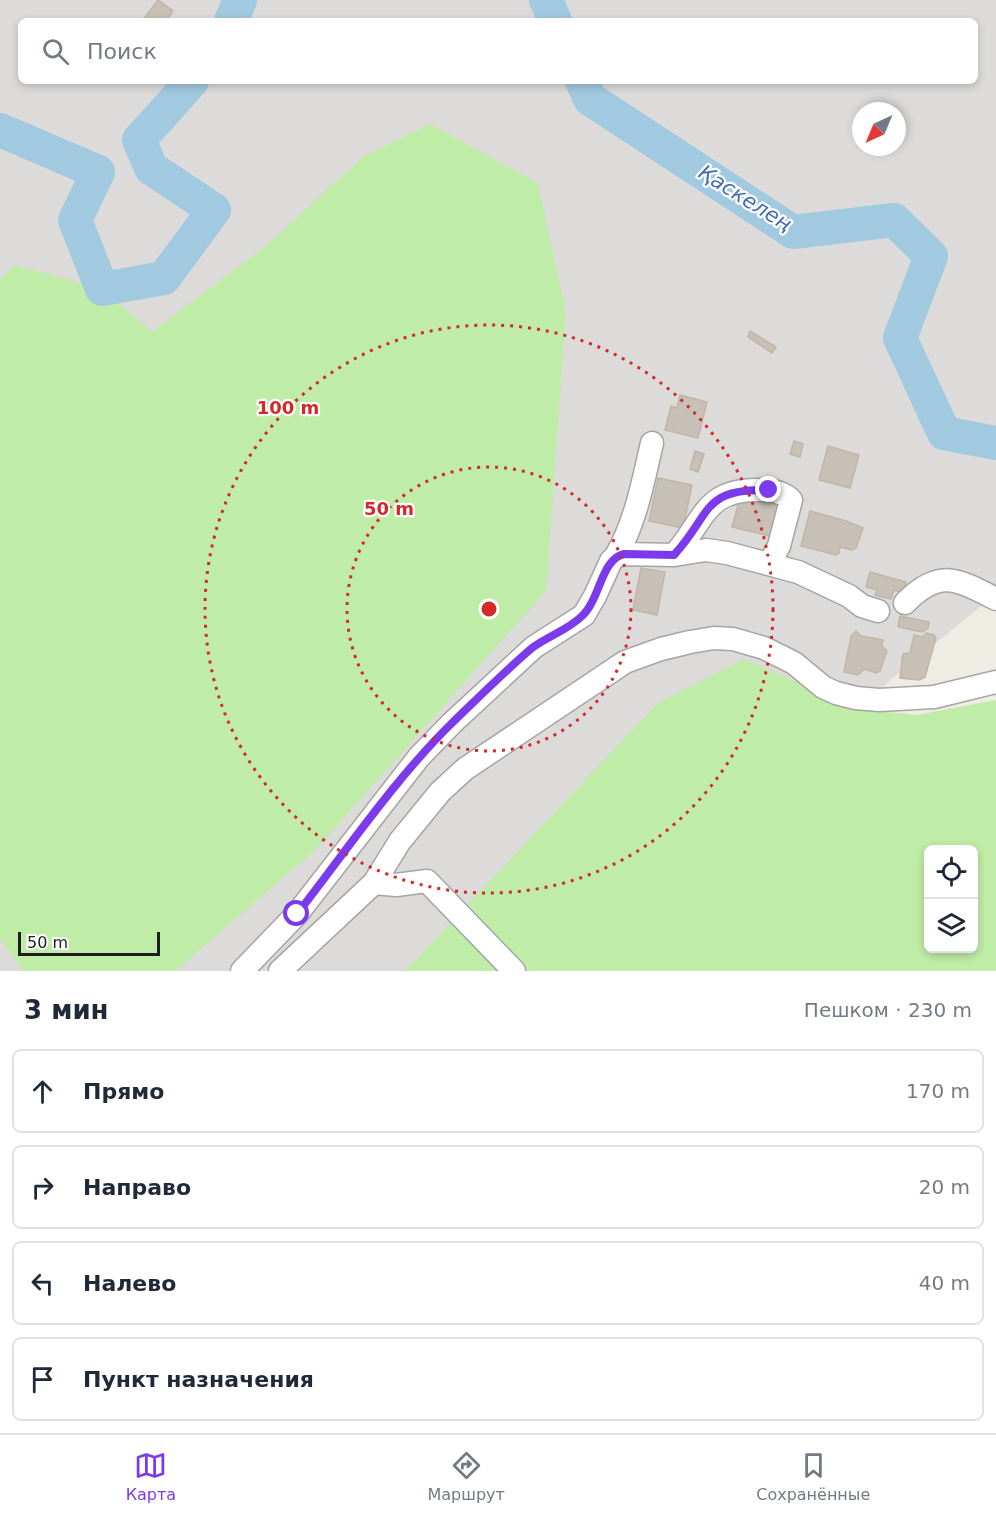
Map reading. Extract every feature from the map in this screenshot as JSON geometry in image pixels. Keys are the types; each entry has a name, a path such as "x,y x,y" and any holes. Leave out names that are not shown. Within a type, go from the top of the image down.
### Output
{"street":[{"path":"242,971 297,914 419,758 452,723 534,647 584,615 610,561 616,556 626,538 635,514 652,443"},
{"path":"674,555 687,541 710,505 722,496 746,489 769,490 786,495 791,500 779,546 770,564"},
{"path":"616,556 624,554 674,555 706,550 798,572 849,596 862,606 878,611"},
{"path":"906,603 918,590 936,580 951,580 996,599"},
{"path":"280,971 374,883 400,842 440,792 465,769 625,662 661,649 714,638 733,639 764,648 794,663 823,687 856,698 879,700 934,697 996,682"},
{"path":"374,883 396,885 427,881 514,971"}],"shaded area":[{"path":"0,0 996,0 996,594 534,971 0,971"}],"green space":[{"path":"430,124 538,183 566,313 546,591 314,851 175,971 24,971 0,938 0,280 15,265 102,289 152,332 267,245 364,156"},
{"path":"744,659 857,709 917,715 996,700 996,971 405,971 658,703"}],"building":[{"path":"158,0 173,11 168,18 144,18"},
{"path":"750,331 776,347 772,353 748,337"},
{"path":"680,395 707,402 698,438 665,430 671,406 677,408"},
{"path":"794,441 803,444 800,457 790,454"},
{"path":"828,446 859,455 850,488 819,480"},
{"path":"695,451 704,454 698,472 690,469"},
{"path":"658,478 692,485 683,528 649,521"},
{"path":"741,494 781,504 773,537 732,527"},
{"path":"810,511 863,528 856,548 852,550 840,547 836,555 801,546"},
{"path":"641,568 665,572 657,615 633,610"},
{"path":"870,572 906,582 903,593 894,590 891,599 875,595 877,590 866,587"},
{"path":"900,616 929,622 928,628 922,632 898,627"},
{"path":"856,631 861,636 883,640 882,646 887,651 880,671 876,673 864,669 858,675 844,672 851,636"},
{"path":"926,633 936,638 925,677 919,680 900,678 903,654 910,653 914,635 923,637"}],"waterway":[{"name":"Қаскелең","path":"232,18 240,0"},
{"name":"Қаскелең","path":"546,0 554,18"},
{"name":"Қаскелең","path":"0,130 98,172 75,220 102,289 164,278 214,210 151,168 139,140 189,84"},
{"name":"Қаскелең","path":"583,84 590,99 793,232 894,220 931,256 900,338 944,433 996,443"}],"route":[{"path":"297,914 419,758 452,723 534,647 584,615 610,561 624,554 674,555 687,541 710,505 722,496 746,489 769,490"}]}
